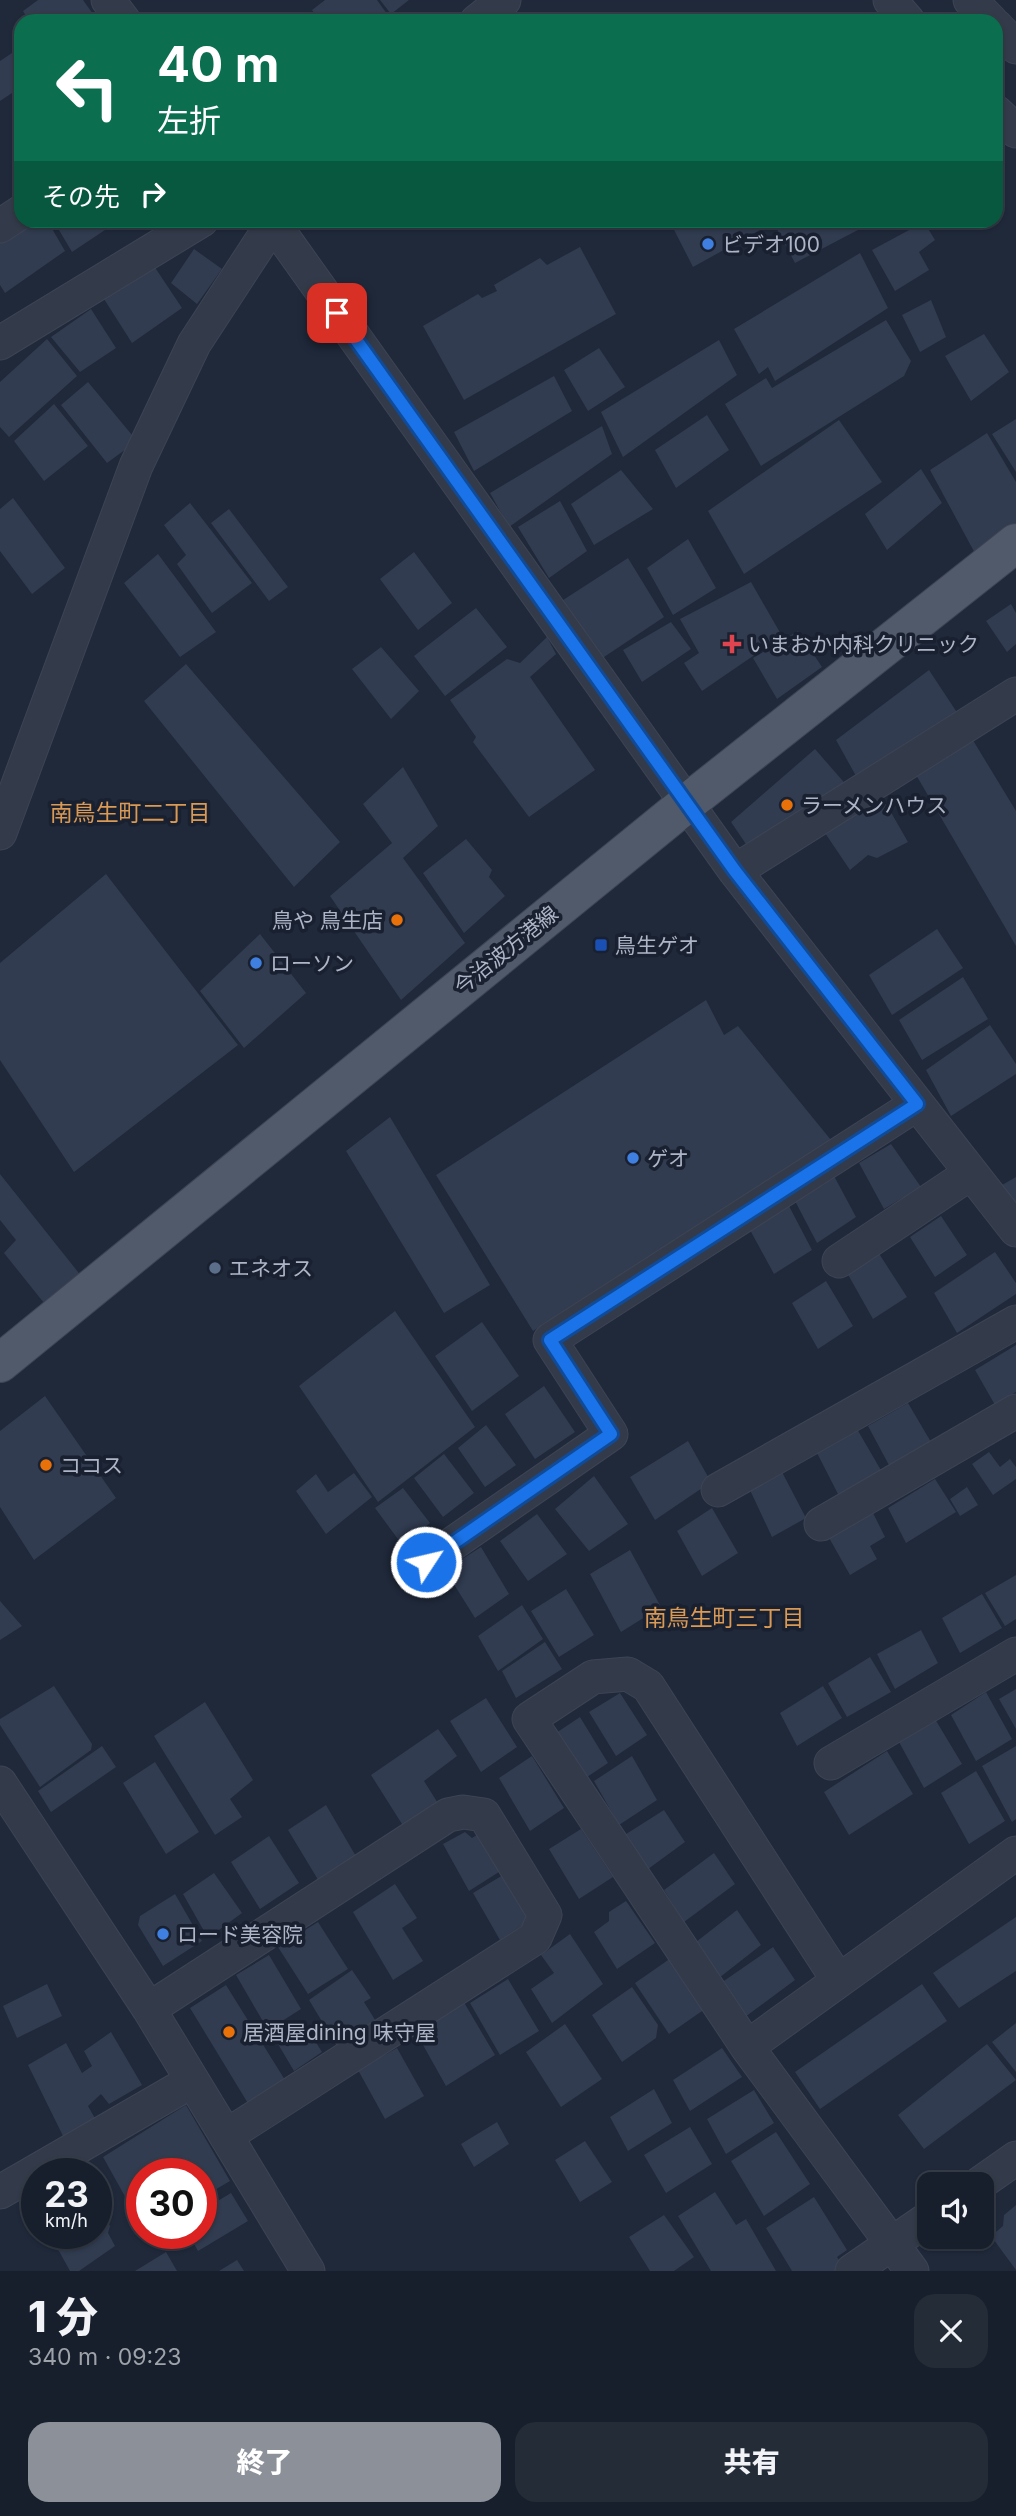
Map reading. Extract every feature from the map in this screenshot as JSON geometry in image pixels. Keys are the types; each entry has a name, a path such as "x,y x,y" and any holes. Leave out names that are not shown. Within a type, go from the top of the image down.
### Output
{"main road":[{"name":"今治波方港線","path":"0,1363 686,804 1016,543"}],"street":[{"path":"108,0 119,14"},
{"path":"486,14 504,0"},
{"path":"890,0 902,14"},
{"path":"970,0 984,14"},
{"path":"1003,33 1016,47"},
{"path":"1003,119 1016,131"},
{"path":"0,344 189,228"},
{"path":"0,833 136,466 194,344 268,228"},
{"path":"276,228 735,871 1016,1230"},
{"path":"735,871 1016,694"},
{"path":"426,1562 611,1434 550,1340 917,1104"},
{"path":"839,1261 971,1172"},
{"path":"718,1490 1016,1322"},
{"path":"821,1524 1016,1411"},
{"path":"831,1763 1016,1654"},
{"path":"838,1980 648,1686 628,1674 593,1677 530,1719 747,2047 912,2271"},
{"path":"0,1783 149,2009 308,2271"},
{"path":"149,2009 448,1815 463,1812 484,1815 545,1915 535,1938 226,2136"},
{"path":"747,2047 1016,1853"},
{"path":"0,2192 192,2081"},
{"path":"994,2173 1016,2158"},
{"path":"852,2271 917,2227"}],"building":[{"path":"38,0 83,0 93,14 25,14 23,11"},
{"path":"325,0 377,0 387,14 315,14 312,10"},
{"path":"380,0 409,0 391,14"},
{"path":"14,52 14,92 0,101 0,61"},
{"path":"22,228 52,228 65,251 5,293 0,285 0,243"},
{"path":"58,228 108,228 72,252"},
{"name":"ビデオ100","path":"673,228 764,228 693,267"},
{"path":"779,228 862,228 795,263"},
{"path":"913,228 928,228 935,240 919,252 929,270 895,291 872,250"},
{"path":"580,247 616,314 464,400 423,326 478,294 482,298 497,291 494,285 540,258 547,265"},
{"path":"194,249 222,269 197,304 171,283"},
{"path":"860,253 888,308 775,381 768,367 759,374 734,329"},
{"path":"154,266 182,308 132,343 104,299"},
{"path":"931,300 946,337 920,352 902,315"},
{"path":"91,309 116,348 80,372 51,337"},
{"path":"886,320 911,361 904,376 761,466 725,404 766,378 772,388"},
{"path":"984,334 1009,372 971,401 945,356"},
{"path":"47,339 77,376 9,437 0,427 0,382"},
{"path":"719,340 737,375 623,457 601,412"},
{"path":"599,348 625,387 588,411 564,370"},
{"path":"554,376 572,411 474,471 454,432"},
{"path":"88,382 137,441 107,463 61,405"},
{"path":"54,404 88,446 44,481 14,441"},
{"path":"707,415 729,450 676,488 655,450"},
{"path":"1016,419 1016,472 992,434"},
{"path":"839,420 882,482 744,574 708,511"},
{"path":"602,426 612,454 509,527 490,493"},
{"path":"987,433 1016,482 1016,523 977,557 930,470"},
{"path":"921,469 942,503 887,550 865,514"},
{"path":"621,470 653,509 594,545 571,504"},
{"path":"13,498 65,568 32,594 0,551 0,509"},
{"path":"560,501 587,551 549,578 518,527"},
{"path":"190,503 252,583 212,613 177,564 186,555 164,525"},
{"path":"229,509 288,587 269,601 211,523"},
{"path":"688,539 716,588 673,615 647,568"},
{"path":"414,552 452,603 418,630 380,579"},
{"path":"158,554 216,632 180,657 124,583"},
{"path":"628,558 664,617 598,661 560,602"},
{"name":"いまおか内科クリニック","path":"751,582 782,636 702,691 684,663 699,653 680,619"},
{"path":"1011,604 1016,613 1016,644 1007,652 986,621"},
{"path":"476,608 507,647 445,696 414,656"},
{"path":"671,622 691,649 642,682 623,650"},
{"path":"798,631 822,667 777,699 753,658"},
{"path":"547,637 556,654 530,677 595,770 529,817 473,742 476,737 450,700 507,659 520,663"},
{"path":"381,647 419,691 391,719 352,669"},
{"path":"186,664 340,842 294,887 144,701"},
{"path":"929,670 958,714 856,776 836,740"},
{"path":"971,737 1016,811 1016,946 912,768"},
{"name":"ラーメンハウス","path":"815,749 849,788 752,853 731,822"},
{"name":"鳥や 鳥生店","path":"403,767 438,826 403,858 465,943 401,1000 330,896 392,843 363,804"},
{"path":"881,795 908,842 877,858 868,855 850,870 825,833"},
{"path":"466,839 492,870 489,877 505,896 464,933 423,873"},
{"path":"106,874 238,1045 74,1172 0,1060 0,963"},
{"path":"937,929 963,968 892,1015 869,975"},
{"name":"ローソン","path":"260,934 306,993 244,1048 200,991"},
{"path":"963,977 988,1019 922,1060 899,1020"},
{"name":"ゲオ","path":"706,1000 724,1035 738,1026 831,1140 533,1331 436,1175"},
{"path":"990,1025 1016,1064 1016,1074 951,1116 926,1070"},
{"path":"390,1117 490,1285 444,1313 346,1151"},
{"path":"891,1144 921,1187 884,1209 859,1163"},
{"path":"0,1174 82,1277 44,1303 4,1253 16,1240 0,1220"},
{"path":"834,1176 856,1217 817,1243 795,1201"},
{"path":"1016,1177 1016,1205 1002,1185"},
{"path":"789,1206 812,1250 774,1274 750,1230"},
{"path":"941,1216 967,1255 935,1277 910,1237"},
{"path":"878,1252 907,1297 873,1319 846,1271"},
{"path":"995,1252 1016,1283 1016,1294 957,1333 934,1293"},
{"path":"826,1281 853,1326 818,1349 792,1303"},
{"path":"395,1311 475,1427 378,1502 299,1386"},
{"path":"482,1322 519,1376 472,1411 435,1356"},
{"path":"1016,1345 1016,1392 995,1405 975,1370"},
{"path":"544,1386 575,1432 535,1459 505,1414"},
{"name":"ココス","path":"45,1396 116,1498 34,1560 0,1507 0,1431"},
{"path":"908,1403 931,1442 890,1467 868,1426"},
{"path":"486,1425 516,1465 485,1487 458,1448"},
{"path":"857,1429 882,1472 839,1496 817,1453"},
{"path":"688,1441 711,1482 655,1520 630,1477"},
{"path":"989,1452 1000,1467 1010,1459 1016,1467 1016,1479 993,1495 972,1464"},
{"path":"444,1454 474,1493 443,1517 414,1478"},
{"path":"782,1472 806,1518 772,1537 750,1490"},
{"path":"354,1473 372,1497 326,1534 296,1491 316,1474 328,1492"},
{"path":"594,1476 628,1524 589,1551 555,1509"},
{"path":"935,1479 956,1512 906,1543 888,1508"},
{"path":"967,1487 978,1505 960,1516 950,1499"},
{"path":"403,1488 430,1523 403,1546 375,1508"},
{"path":"712,1508 738,1553 702,1576 677,1531"},
{"path":"872,1511 885,1537 870,1546 877,1559 850,1575 828,1536"},
{"path":"537,1514 567,1554 528,1581 500,1541"},
{"path":"481,1547 509,1594 475,1618 445,1570"},
{"path":"630,1550 661,1607 621,1632 590,1574"},
{"path":"1016,1575 1016,1619 1005,1626 985,1593"},
{"path":"566,1589 594,1635 559,1657 531,1611"},
{"path":"982,1594 1002,1628 960,1653 942,1618"},
{"path":"0,1601 22,1626 0,1640"},
{"path":"522,1605 543,1639 498,1671 478,1636"},
{"path":"921,1630 938,1663 895,1689 877,1654"},
{"path":"545,1642 562,1669 516,1698 502,1671"},
{"path":"870,1657 891,1692 847,1717 828,1683"},
{"path":"54,1686 92,1744 91,1750 40,1787 0,1725 0,1719"},
{"path":"823,1686 842,1718 797,1746 780,1713"},
{"path":"1016,1689 1016,1729 999,1699"},
{"path":"986,1692 1012,1739 976,1761 951,1715"},
{"path":"620,1693 647,1735 616,1756 589,1712"},
{"path":"486,1698 517,1747 481,1772 450,1721"},
{"path":"205,1702 253,1780 230,1799 242,1817 215,1835 154,1736"},
{"path":"580,1717 608,1763 581,1781 553,1735"},
{"path":"935,1719 962,1764 924,1788 899,1742"},
{"path":"438,1729 457,1756 424,1781 441,1808 407,1832 371,1775"},
{"path":"102,1746 116,1767 51,1812 38,1791"},
{"path":"1016,1746 1016,1819 1012,1822 982,1766"},
{"path":"887,1751 913,1794 849,1835 824,1792"},
{"path":"532,1756 564,1808 530,1831 499,1778"},
{"path":"632,1756 657,1800 619,1825 594,1781"},
{"path":"155,1762 199,1832 166,1854 123,1783"},
{"path":"976,1771 1005,1821 969,1844 941,1793"},
{"path":"326,1805 357,1858 320,1883 288,1830"},
{"path":"664,1810 685,1842 644,1872 623,1836"},
{"path":"488,1828 510,1865 469,1891 443,1844 465,1832 472,1838"},
{"path":"581,1829 613,1877 579,1899 549,1849"},
{"path":"269,1836 299,1883 260,1909 231,1862"},
{"path":"714,1853 735,1884 684,1922 664,1890"},
{"path":"508,1872 535,1917 500,1940 473,1893"},
{"path":"214,1873 242,1913 208,1938 183,1894"},
{"path":"395,1884 417,1918 402,1928 423,1961 393,1980 353,1912"},
{"path":"175,1894 202,1941 163,1966 138,1925 140,1916"},
{"path":"626,1901 655,1943 617,1969 594,1932 609,1921 609,1912"},
{"path":"737,1910 761,1945 719,1978 696,1942"},
{"path":"1016,1917 1016,1971 959,2008 933,1973"},
{"path":"318,1922 348,1969 308,1994 278,1947"},
{"path":"570,1934 603,1984 552,2023 531,1989 554,1973 541,1955"},
{"path":"773,1947 795,1980 741,2020 718,1985"},
{"path":"269,1955 301,2009 268,2030 236,1975"},
{"path":"671,1958 705,2009 669,2034 635,1983"},
{"path":"352,1970 371,1998 364,2002 377,2023 338,2048 309,2000"},
{"path":"508,1979 539,2031 500,2055 470,2003"},
{"path":"47,1984 62,2016 17,2038 3,2006"},
{"path":"922,1984 947,2021 820,2109 795,2072"},
{"path":"226,1985 285,2080 249,2105 190,2008"},
{"path":"632,1987 658,2025 656,2038 622,2062 592,2015"},
{"path":"462,1999 495,2055 446,2086 414,2029"},
{"path":"303,2022 322,2052 294,2071 275,2039"},
{"path":"1016,2023 1016,2072 992,2042"},
{"path":"565,2024 602,2079 561,2107 526,2052"},
{"path":"111,2032 142,2085 109,2104 101,2094 88,2106 96,2120 64,2138 28,2065 66,2043 82,2073 92,2066 84,2051"},
{"path":"987,2044 1016,2080 924,2149 898,2115"},
{"path":"397,2048 424,2096 385,2119 358,2070"},
{"path":"722,2048 742,2077 690,2111 673,2080"},
{"path":"654,2089 672,2123 628,2151 610,2117"},
{"path":"754,2090 774,2123 726,2154 707,2119"},
{"path":"186,2105 217,2158 126,2158 126,2198 112,2173 112,2158 103,2157"},
{"path":"497,2122 509,2144 474,2167 461,2144"},
{"path":"690,2127 712,2164 666,2193 644,2155"},
{"path":"776,2132 810,2184 764,2216 731,2161"},
{"path":"585,2141 612,2182 580,2202 555,2160"},
{"path":"217,2159 230,2181 217,2189"},
{"path":"715,2192 736,2225 746,2219 776,2271 711,2271 678,2216"},
{"path":"231,2193 248,2221 217,2240 217,2201"},
{"path":"814,2197 847,2250 837,2257 843,2266 836,2271 792,2271 766,2228"},
{"path":"1016,2205 1016,2270 994,2240 994,2234 1003,2226 1004,2215"},
{"path":"664,2215 694,2257 674,2271 650,2271 629,2237"},
{"path":"58,2249 111,2249 79,2271 70,2271"},
{"path":"166,2252 177,2271 135,2271"},
{"path":"237,2260 244,2271 219,2271"}],"place":[{"name":"ビデオ100","path":"708,244"},
{"name":"いまおか内科クリニック","path":"732,644"},
{"name":"ラーメンハウス","path":"787,805"},
{"name":"鳥や 鳥生店","path":"397,920"},
{"name":"鳥生ゲオ","path":"601,945"},
{"name":"ローソン","path":"256,963"},
{"name":"ゲオ","path":"633,1158"},
{"name":"エネオス","path":"215,1268"},
{"name":"ココス","path":"46,1465"},
{"name":"ロード美容院","path":"163,1934"},
{"name":"居酒屋dining 味守屋","path":"229,2032"}],"district":[{"name":"南鳥生町二丁目","path":"130,813"},
{"name":"南鳥生町三丁目","path":"724,1618"}],"route":[{"path":"337,313 735,871 917,1104 550,1340 611,1434 426,1562"}]}
